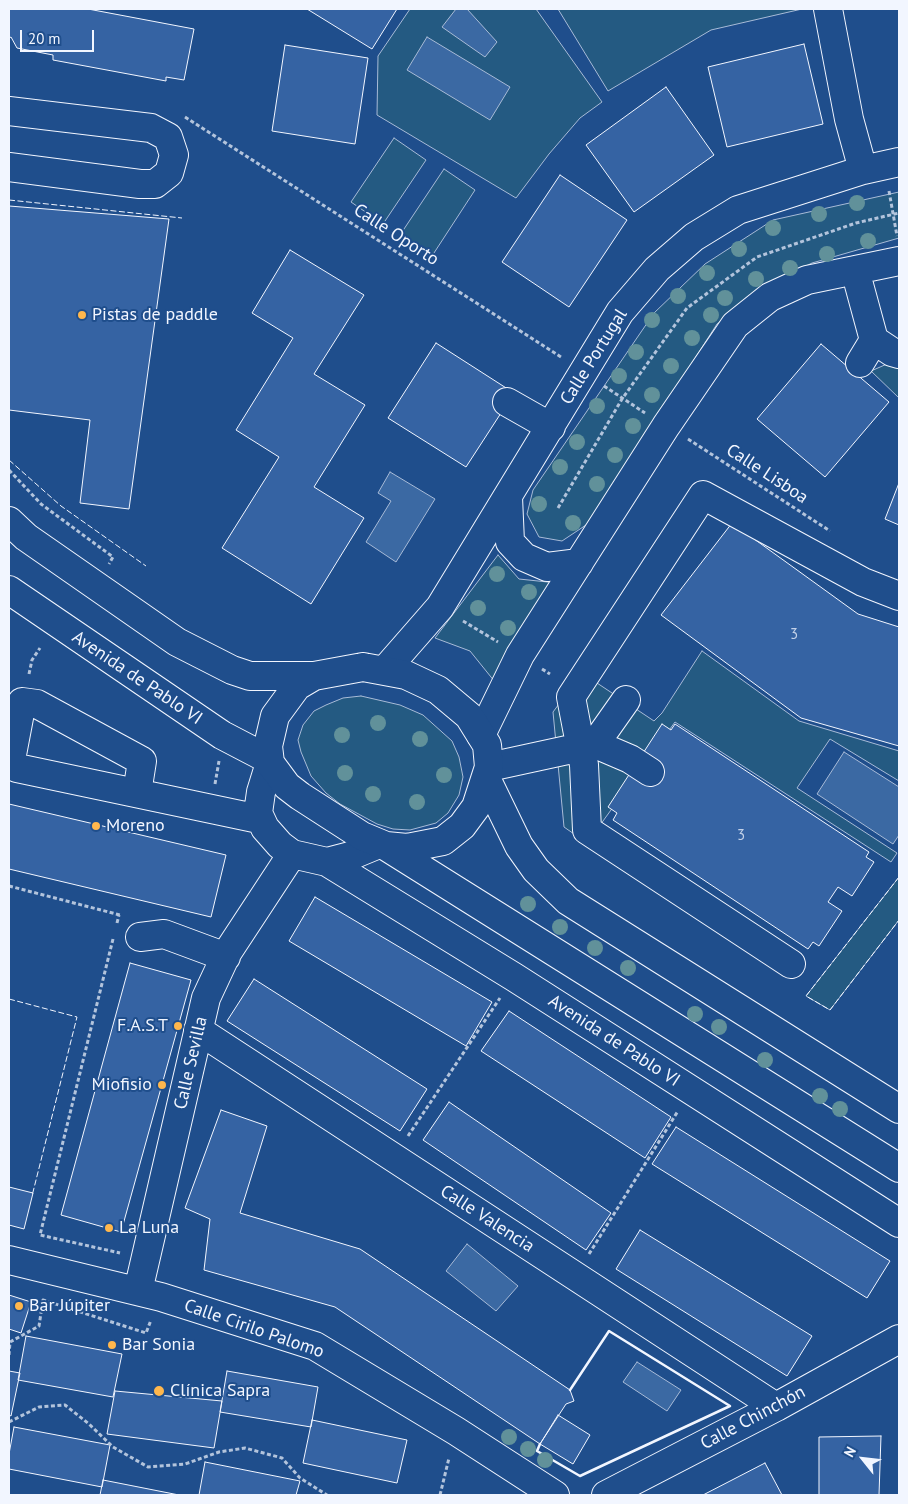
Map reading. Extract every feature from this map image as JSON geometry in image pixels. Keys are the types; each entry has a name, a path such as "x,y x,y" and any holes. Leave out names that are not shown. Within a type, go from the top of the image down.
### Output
{"street":[{"path":"828,9 830,70 845,94 863,170"},
{"path":"9,111 151,128 168,137 174,155 169,173 155,184 140,184 9,168"},
{"name":"Calle Portugal","path":"385,670 440,607 620,312 657,269 694,237 738,210 863,170 899,162"},
{"path":"482,735 520,656 666,426 735,325 770,298 807,280 855,270 899,250"},
{"path":"855,270 874,340 892,352 899,354"},
{"path":"860,363 874,340"},
{"path":"507,402 551,427"},
{"path":"791,964 587,830 588,745 571,697 703,495 863,582 899,596"},
{"path":"508,497 510,542 524,557 547,567 579,563"},
{"path":"9,521 34,542 185,646 232,670 250,676 314,676 363,668 385,670 406,675 438,690 469,716 482,735 487,745 488,773 519,846 536,870 568,901 899,1109"},
{"name":"Avenida de Pablo VI","path":"9,590 222,735 269,761"},
{"path":"314,676 297,686 275,716 270,734 269,761 258,813 259,819 280,845 292,854 328,862 382,845 407,848 426,846 453,835 473,812 488,773"},
{"path":"588,745 626,700"},
{"path":"137,793 142,761 37,704 22,702 12,760 16,768 259,819"},
{"path":"488,773 588,745 630,758 650,772"},
{"path":"269,761 287,786 351,830 382,845 899,1168"},
{"name":"Calle Sevilla","path":"149,1294 145,1259 206,998 226,957 292,854"},
{"name":"Avenida de Pablo VI","path":"328,862 514,977 899,1223"},
{"path":"140,937 164,934 226,957"},
{"name":"Calle Valencia","path":"198,1030 776,1407"},
{"name":"Calle Cirilo Palomo","path":"9,1260 149,1294 315,1346 456,1431 555,1495"},
{"name":"Calle Chinchón","path":"606,1495 776,1407 899,1339"}],"path":[{"name":"Calle Oporto","path":"151,128 182,115 585,372 622,399"},
{"path":"894,215 899,250"},
{"name":"Calle Lisboa","path":"622,399 837,536"},
{"path":"440,607 550,674"},
{"path":"29,674 32,660 40,648"},
{"path":"9,886 119,915 40,1235 145,1259"},
{"path":"394,1158 514,977"},
{"path":"575,1276 691,1090"},
{"path":"9,1355 10,1342 39,1326 43,1300 146,1333 149,1294"},
{"path":"9,1422 39,1407 65,1405 89,1424 113,1447 148,1466 184,1464 219,1452 246,1448 282,1458 300,1478 327,1495"},
{"path":"440,1495 456,1431"}],"shaded area":[{"path":"410,9 536,9 602,102 580,118 549,154 516,198 377,115 378,56"},
{"path":"456,9 467,9 497,42 485,57 442,27"},
{"path":"558,9 802,9 711,30 608,91"},
{"path":"427,37 510,87 490,120 407,70"},
{"path":"394,138 426,160 383,224 351,202"},
{"path":"444,169 475,190 432,256 400,235"},
{"path":"899,192 899,238 812,263 762,288 717,324 589,523 562,541 539,537 527,514 533,490 654,313 705,264 773,220"},
{"path":"887,364 899,364 899,398 871,371"},
{"path":"390,472 435,499 396,562 366,542 391,501 378,493"},
{"path":"498,555 519,579 557,583 495,682 470,651 435,638"},
{"path":"702,651 799,721 899,751 899,781 830,739 797,788 897,853 891,862 675,722 587,843 564,827 553,712 582,673 654,721 662,713"},
{"path":"361,696 400,705 423,715 452,741 459,757 463,777 459,795 448,813 436,823 410,830 393,829 377,824 340,804 326,793 311,776 298,740 303,725 314,711 326,705 343,698"},
{"path":"844,752 899,787 899,835 893,844 817,794"},
{"path":"899,877 899,920 830,1010 806,996"},
{"path":"467,1244 518,1286 496,1311 446,1271"},
{"path":"637,1362 681,1390 667,1411 623,1382"}],"building":[{"path":"9,9 88,9 194,29 184,80 166,77 166,81 53,60 53,55 17,48 11,37 9,38"},
{"path":"307,9 397,9 372,49"},
{"path":"804,44 823,124 727,147 708,67"},
{"path":"285,45 368,58 355,144 272,131"},
{"path":"666,87 714,155 634,212 586,145"},
{"path":"560,175 627,220 569,307 502,262"},
{"name":"Pistas de paddle","path":"9,206 169,219 129,509 80,503 90,420 9,410"},
{"path":"290,250 364,295 314,374 365,405 314,487 364,518 311,604 222,548 279,457 236,430 293,338 252,313"},
{"path":"436,343 514,393 466,467 388,418"},
{"path":"821,344 889,402 825,477 757,419"},
{"path":"899,483 899,525 885,519"},
{"path":"732,523 858,614 899,627 899,746 801,718 661,615"},
{"path":"662,724 671,730 675,724 869,852 866,857 874,862 852,896 838,887 828,902 842,911 819,946 813,942 808,949 613,820 617,813 608,807"},
{"path":"9,804 226,855 211,917 9,869"},
{"path":"315,897 492,1002 466,1046 289,941"},
{"path":"130,963 191,980 121,1232 61,1215"},
{"path":"254,979 427,1089 400,1131 227,1021"},
{"path":"509,1011 671,1117 645,1158 481,1051"},
{"path":"449,1102 611,1213 586,1250 423,1140"},
{"path":"221,1110 267,1126 240,1213 360,1249 570,1390 574,1401 566,1404 540,1444 335,1307 204,1270 210,1219 185,1208"},
{"path":"676,1127 890,1261 867,1298 652,1164"},
{"path":"9,1187 33,1193 24,1229 9,1225"},
{"path":"640,1230 812,1336 787,1376 616,1269"},
{"path":"9,1295 31,1302 21,1333 9,1329"},
{"path":"26,1336 122,1354 113,1397 18,1380"},
{"path":"9,1371 20,1373 11,1416 9,1415"},
{"path":"227,1371 318,1387 311,1427 220,1412"},
{"path":"115,1391 222,1401 214,1448 107,1434"},
{"path":"558,1415 590,1435 573,1464 540,1444"},
{"path":"312,1420 407,1440 397,1483 303,1463"},
{"path":"14,1427 110,1445 102,1487 9,1469 9,1454"},
{"path":"881,1436 879,1495 819,1495 819,1437"},
{"path":"205,1462 300,1481 296,1495 199,1495"},
{"path":"765,1463 782,1495 703,1495"},
{"path":"103,1480 179,1495 100,1495"}],"fence":[{"path":"9,200 182,218"},
{"path":"9,460 61,506 146,566"},
{"path":"899,877 806,996 830,1010 899,920"},
{"path":"9,999 77,1017 32,1196"}],"wall":[{"path":"540,1444 537,1451 580,1476 730,1406 609,1331 570,1390"}],"place":[{"name":"Pistas de paddle","path":"82,315"},
{"name":"Moreno","path":"96,826"},
{"name":"F.A.S.T","path":"178,1026"},
{"name":"Miofisio","path":"162,1085"},
{"name":"La Luna","path":"109,1228"},
{"name":"Bar Júpiter","path":"19,1306"},
{"name":"Bar Sonia","path":"112,1345"},
{"name":"Clínica Sapra","path":"159,1391"}]}
